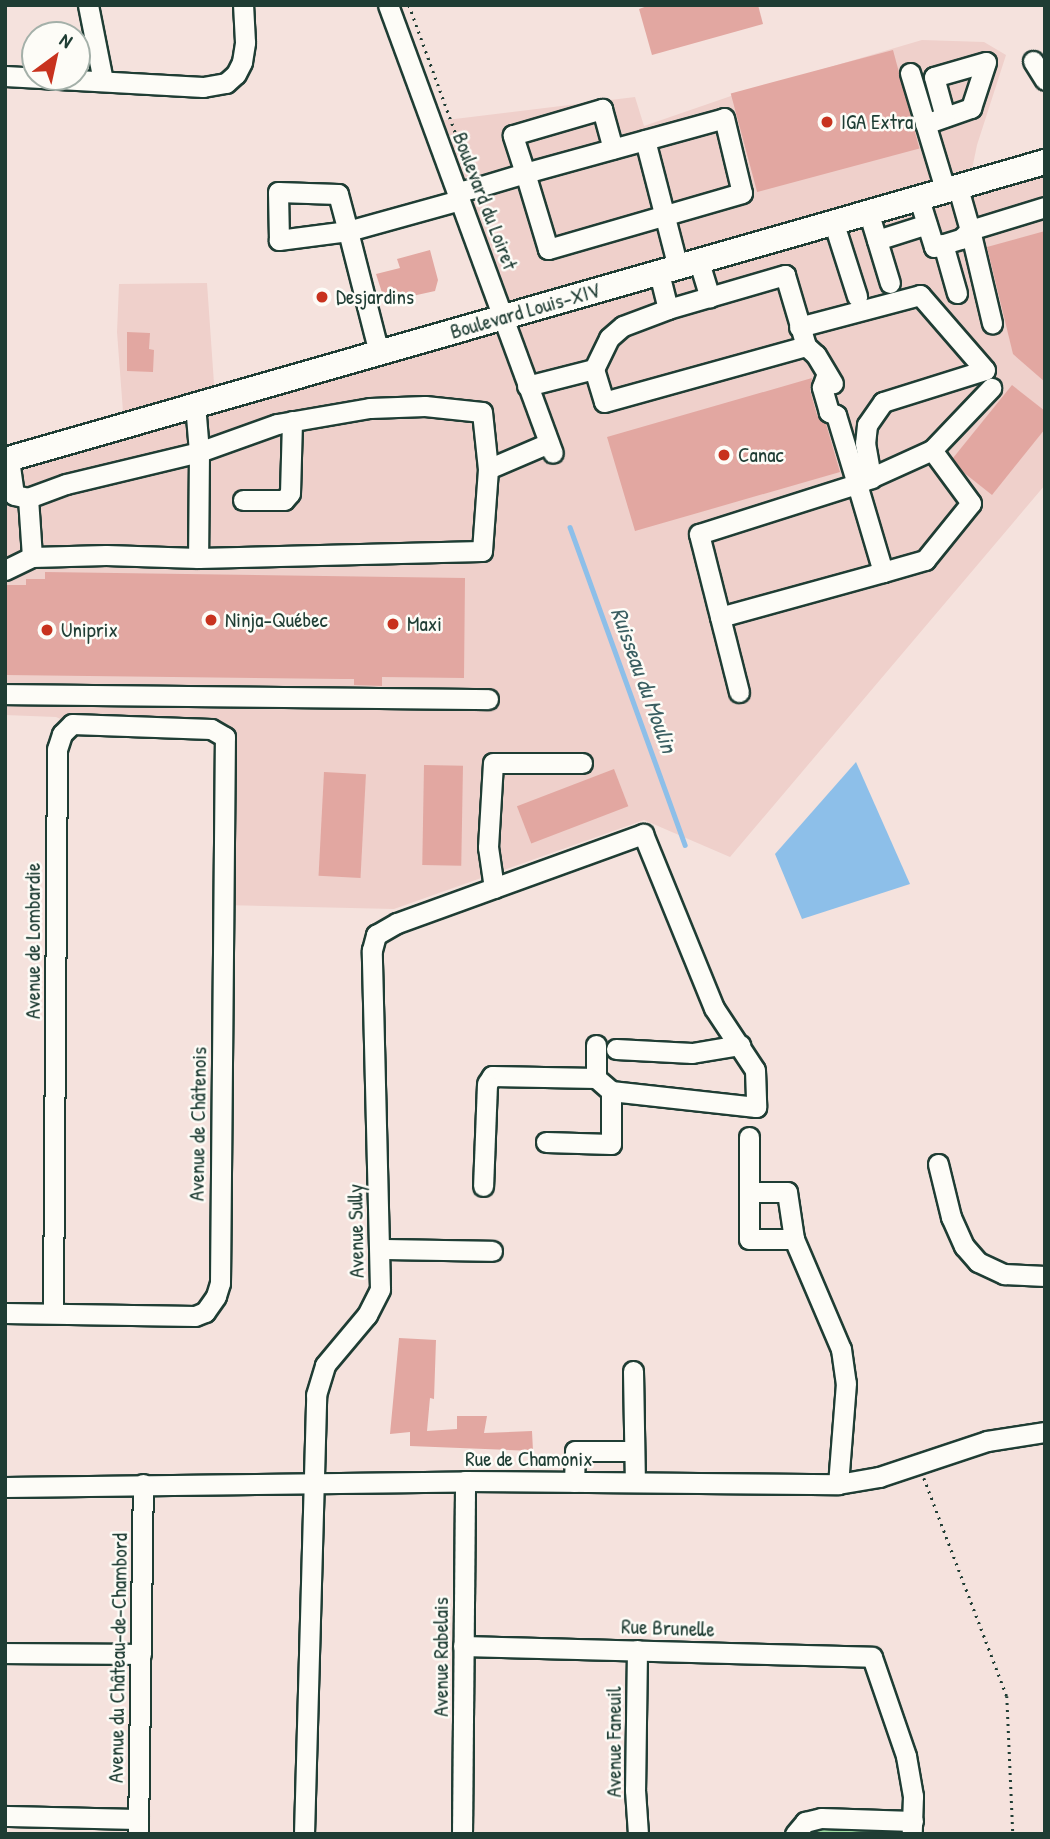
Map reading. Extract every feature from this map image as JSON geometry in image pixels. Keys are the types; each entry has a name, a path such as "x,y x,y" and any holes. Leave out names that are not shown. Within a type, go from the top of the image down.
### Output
{"main road":[{"name":"Boulevard Louis-XIV","path":"7,460 1045,162"}],"street":[{"path":"88,5 103,81"},
{"path":"5,76 203,87 226,83 236,74 242,62 245,42 243,5"},
{"name":"Boulevard du Loiret","path":"388,5 551,448 488,469"},
{"path":"1033,61 1045,80"},
{"path":"910,73 925,124 970,230 992,323"},
{"path":"379,354 348,231 525,173 613,149 724,118 742,193 548,249 525,173 513,135 602,109 613,149"},
{"path":"925,124 945,117"},
{"path":"645,140 679,268 710,297"},
{"path":"919,199 934,247 961,239 970,230 1045,207"},
{"path":"869,214 890,282"},
{"path":"834,224 857,296"},
{"path":"877,240 927,225"},
{"path":"943,244 957,293"},
{"path":"668,309 679,268"},
{"path":"527,386 593,369 610,338 623,326 668,309 785,275 806,346 816,355 826,376 835,386 841,409 836,415 864,481 883,572"},
{"path":"799,327 920,295 985,370 883,402 867,425 864,481"},
{"path":"593,369 604,402 806,346"},
{"path":"739,692 699,534 864,481 932,450 991,388"},
{"path":"195,404 199,452 198,558"},
{"path":"5,570 32,557 106,555 198,558 482,551 488,469 482,411 425,406 370,408 292,421 199,452 66,484 28,498 14,495 7,460"},
{"path":"243,500 284,500 290,493 292,421"},
{"path":"720,617 925,560 971,503 932,450"},
{"path":"28,498 32,557"},
{"path":"5,694 488,699"},
{"name":"Avenue de Lombardie","path":"53,1313 57,749 62,734 72,724 180,726 211,729 220,734"},
{"name":"Avenue de Châtenois","path":"5,1313 195,1316 205,1312 216,1296 220,1283 225,745 225,737 220,734"},
{"path":"494,888 488,847 493,763 582,763"},
{"name":"Avenue Sully","path":"304,1834 312,1483 319,1381 332,1354 375,1304 380,1289 372,950 376,935 397,923 643,834 714,1008 740,1045"},
{"path":"483,1185 487,1084 492,1076 604,1084 756,1107 755,1070 740,1045 692,1052 606,1047 604,1084 611,1144 546,1142"},
{"path":"749,1137 749,1240 794,1239"},
{"path":"938,1164 951,1217 964,1246 978,1262 1004,1274 1045,1276"},
{"path":"750,1192 787,1192 794,1239 841,1349 846,1383 838,1484"},
{"path":"380,1250 492,1251"},
{"path":"634,1371 635,1482"},
{"name":"Rue de Chamonix","path":"5,1487 464,1481 838,1484 880,1477 987,1441 1045,1432"},
{"path":"574,1482 575,1451 635,1451"},
{"name":"Avenue Rabelais","path":"462,1834 464,1481"},
{"name":"Avenue du Château-de-Chambord","path":"138,1827 143,1484"},
{"name":"Rue Brunelle","path":"463,1646 872,1657 906,1756 913,1796 913,1827"},
{"name":"Avenue Faneuil","path":"636,1650 635,1790 638,1834"},
{"path":"5,1653 141,1654"},
{"path":"5,1816 138,1827"},
{"path":"795,1834 805,1822 821,1818 913,1827"}],"path":[{"path":"919,1463 1007,1696 1013,1834"}],"shaded area":[{"path":"922,40 984,42 1006,55 977,145 969,184 1045,162 1045,485 730,857 644,820 394,909 223,905 225,737 72,724 56,717 5,715 5,460 124,425 117,332 119,284 207,283 215,398 504,316 430,122 635,97 644,126 731,96"}],"green space":[{"path":"814,1829 886,1829 896,1833 804,1834"}],"water":[{"path":"856,762 910,884 802,919 775,854"}],"building":[{"path":"650,5 758,5 763,24 652,55 639,9"},
{"name":"IGA Extra","path":"893,50 919,149 757,192 731,93"},
{"path":"1045,231 1045,382 1013,354 987,247"},
{"path":"430,250 438,280 435,291 385,302 376,274 400,268 397,259"},
{"path":"127,332 150,333 149,349 154,350 153,372 127,371"},
{"name":"Canac","path":"812,378 810,390 817,415 826,424 840,472 635,531 607,437"},
{"path":"1012,385 1045,411 1045,429 992,495 963,472 953,458"},
{"path":"45,572 465,578 464,678 382,677 382,686 354,685 354,679 5,675 6,585 26,585 26,579 45,579"},
{"path":"424,765 463,766 461,866 422,865"},
{"path":"614,769 628,806 531,844 517,806"},
{"path":"324,772 366,774 360,878 319,876"},
{"path":"399,1338 436,1340 434,1399 430,1398 427,1431 457,1429 457,1416 487,1416 484,1433 532,1431 533,1451 410,1446 410,1432 390,1434"}],"waterway":[{"name":"Ruisseau du Moulin","path":"570,527 685,845"}],"place":[{"name":"IGA Extra","path":"827,122"},
{"name":"Desjardins","path":"322,297"},
{"name":"Canac","path":"724,455"},
{"name":"Ninja-Québec","path":"211,620"},
{"name":"Maxi","path":"393,624"},
{"name":"Uniprix","path":"47,630"}]}
